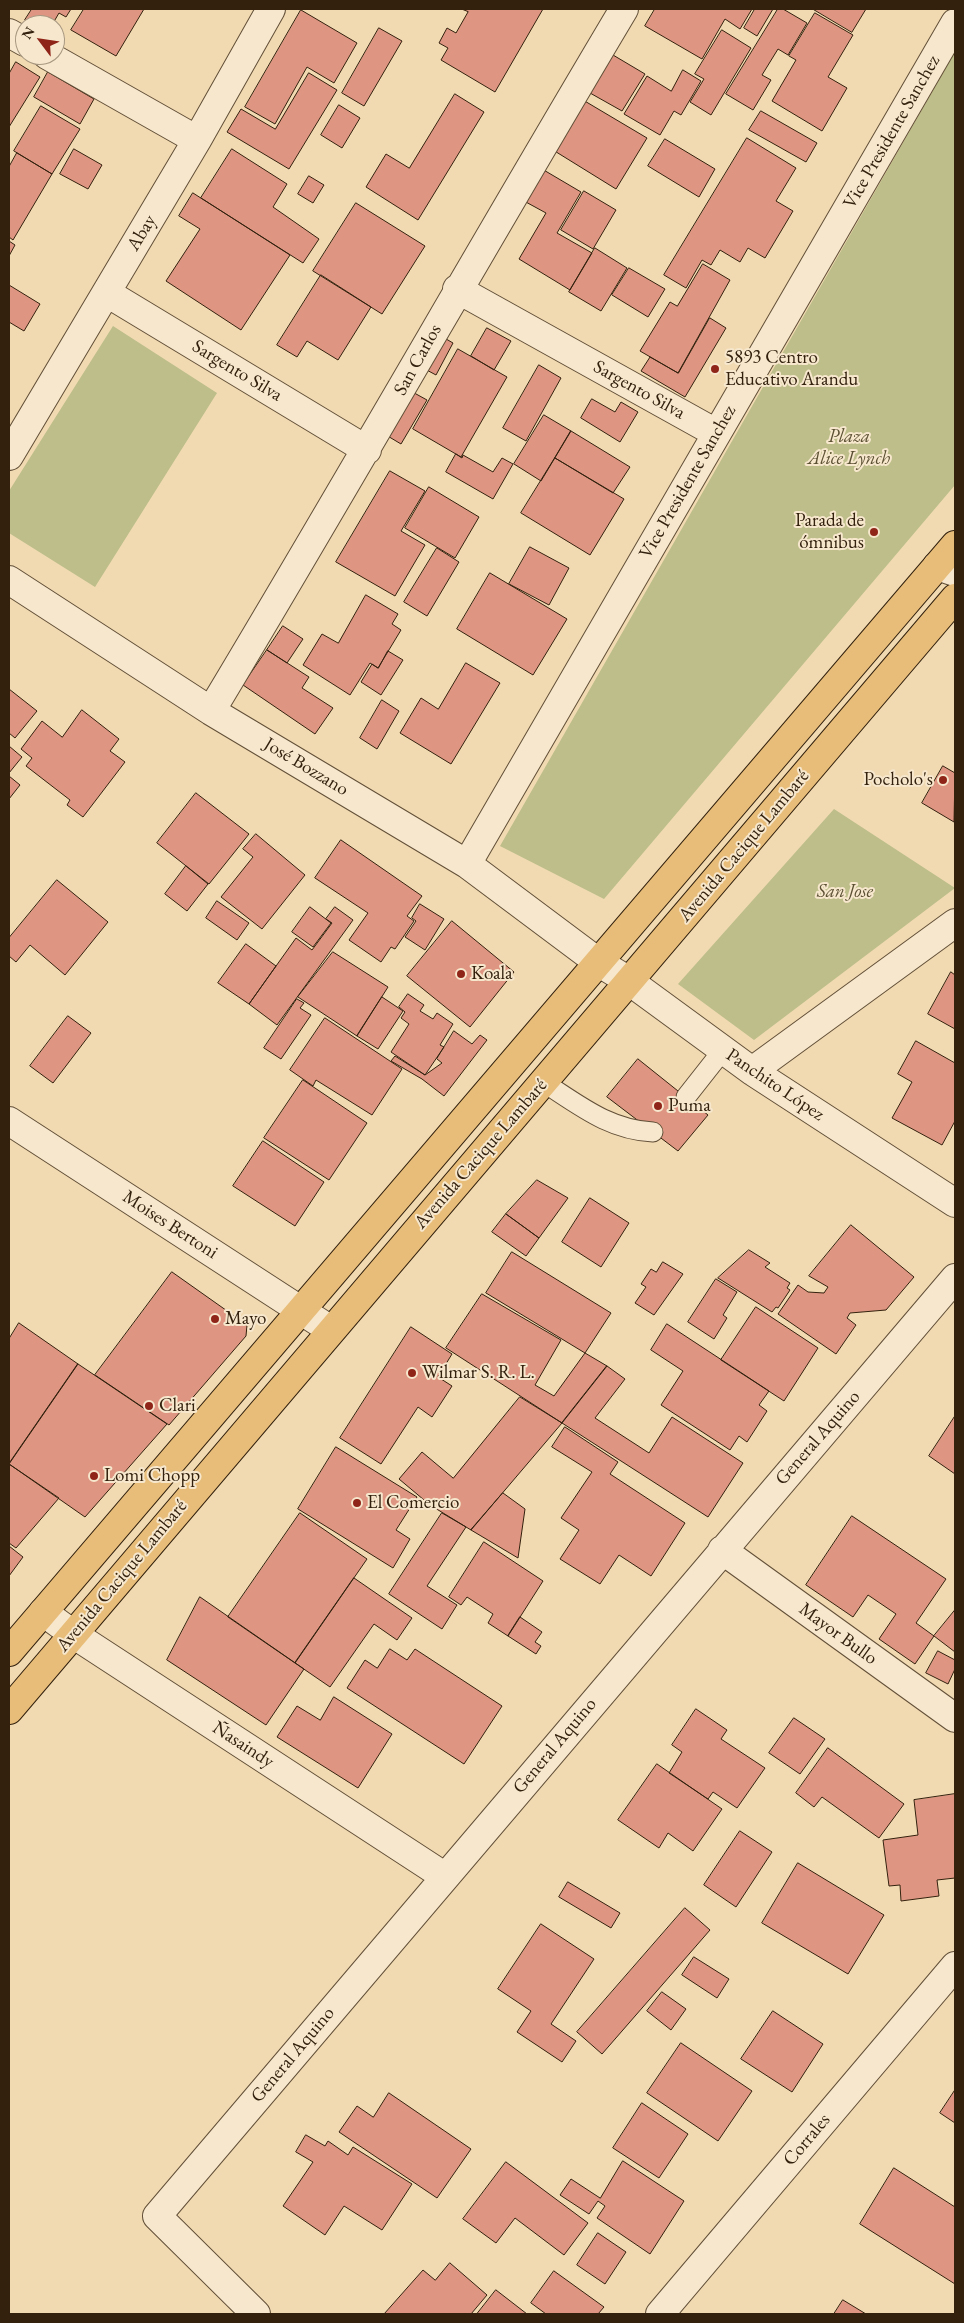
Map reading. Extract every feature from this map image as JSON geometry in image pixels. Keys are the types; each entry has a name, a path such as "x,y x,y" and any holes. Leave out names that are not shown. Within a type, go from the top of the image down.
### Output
{"main road":[{"name":"Avenida Cacique Lambaré","path":"9,1652 598,962 946,569 955,545"},
{"name":"Avenida Cacique Lambaré","path":"9,1710 955,598"}],"street":[{"name":"Abay","path":"9,456 197,140 271,9"},
{"name":"San Carlos","path":"212,710 367,450 457,289 624,9"},
{"name":"Vice Presidente Sanchez","path":"467,864 955,23"},
{"path":"65,65 197,140"},
{"name":"Sargento Silva","path":"457,289 716,433"},
{"name":"Sargento Silva","path":"107,293 367,450"},
{"name":"José Bozzano","path":"9,580 212,710 467,864 598,962"},
{"path":"752,1071 955,924"},
{"name":"Panchito López","path":"598,962 629,981 752,1071 955,1203"},
{"name":"Moises Bertoni","path":"9,1121 302,1309 331,1330"},
{"name":"General Aquino","path":"256,2314 157,2216 444,1876 955,1278"},
{"name":"Mayor Bullo","path":"722,1550 955,1718"},
{"name":"Ñasaindy","path":"43,1612 444,1876"},
{"name":"Corrales","path":"660,2314 955,1966"}],"lane":[{"path":"686,1097 723,1050"},
{"path":"543,1082 610,1123 631,1131 653,1132"}],"green space":[{"name":"Plaza Alice Lynch","path":"955,52 955,485 604,899 500,846"},
{"path":"113,326 217,393 95,587 9,533 9,491"},
{"name":"San Jose","path":"834,809 955,888 754,1040 678,984"}],"building":[{"path":"32,9 71,9 66,17 59,13 58,15 28,15"},
{"path":"84,9 144,9 116,56 71,30"},
{"path":"462,9 543,9 495,92 441,60 448,48 439,43 447,28 456,33 468,12"},
{"path":"655,9 752,9 740,29 725,19 702,59 645,26"},
{"path":"755,9 773,9 757,36 744,28"},
{"path":"778,9 783,9 807,23 788,55 778,49 762,75 771,80 753,110 726,94"},
{"path":"813,9 866,9 852,32"},
{"path":"301,10 357,43 334,83 307,67 275,124 245,107"},
{"path":"815,13 853,35 828,77 847,88 822,131 772,101 796,60 789,56"},
{"path":"379,28 402,41 364,106 342,93"},
{"path":"722,30 751,48 711,115 690,102 704,79 695,74"},
{"path":"613,55 645,74 622,111 590,93"},
{"path":"15,64 21,65 40,77 9,127 9,74"},
{"path":"683,70 701,81 681,115 674,111 660,135 624,114 647,76 671,91"},
{"path":"48,72 94,99 80,124 34,97"},
{"path":"309,73 337,90 289,169 227,132 241,109 275,129"},
{"path":"455,94 484,112 418,220 366,187 386,154 409,168"},
{"path":"583,100 647,138 616,189 553,150"},
{"path":"339,105 360,118 342,148 321,135"},
{"path":"41,106 80,129 52,174 14,151"},
{"path":"761,111 817,143 806,162 749,130"},
{"path":"747,138 796,168 776,201 793,211 765,258 748,248 740,262 720,250 711,265 702,260 686,288 664,275"},
{"path":"665,139 715,169 699,197 648,166"},
{"path":"74,149 102,165 88,189 60,174"},
{"path":"232,149 287,184 273,207 319,239 303,263 201,198"},
{"path":"17,153 52,174 13,240 9,237 9,167"},
{"path":"542,169 581,192 557,233 592,253 570,290 519,259 546,213 524,201"},
{"path":"309,176 324,185 313,203 298,194"},
{"path":"584,191 616,210 593,249 561,230"},
{"path":"193,193 290,255 241,330 166,281 200,229 179,216"},
{"path":"356,203 425,246 382,314 313,271"},
{"path":"9,241 15,245 9,256"},
{"path":"595,248 627,268 601,311 569,292"},
{"path":"703,264 730,280 678,373 640,351 670,302 677,306"},
{"path":"629,268 665,289 648,317 612,295"},
{"path":"321,275 371,307 338,360 307,341 297,357 277,345"},
{"path":"9,285 40,304 24,331 9,322"},
{"path":"710,318 726,328 685,397 641,371 650,357 678,373"},
{"path":"487,328 511,341 494,370 471,356"},
{"path":"441,336 453,343 436,375 423,368"},
{"path":"458,349 507,377 461,457 413,429"},
{"path":"539,365 561,378 526,441 503,428"},
{"path":"407,389 427,400 401,444 381,432"},
{"path":"592,399 615,412 621,402 638,412 620,442 581,418"},
{"path":"544,415 571,431 541,481 514,464"},
{"path":"571,431 630,467 613,493 555,458"},
{"path":"456,454 462,458 463,455 493,472 502,458 513,464 493,499 446,472"},
{"path":"555,458 624,499 590,555 521,513"},
{"path":"390,471 425,491 401,531 425,545 395,596 336,562"},
{"path":"429,487 479,517 455,558 405,528"},
{"path":"530,547 569,568 549,605 509,584"},
{"path":"437,548 459,562 427,616 404,602"},
{"path":"490,573 567,619 533,675 457,629"},
{"path":"366,595 398,614 392,624 401,630 378,668 370,663 350,695 303,665 322,634 338,643"},
{"path":"283,626 303,639 287,663 267,650"},
{"path":"267,650 309,677 302,688 333,708 315,734 243,685"},
{"path":"388,651 403,660 381,695 361,682 372,664 378,668"},
{"path":"466,663 500,683 451,764 400,733 421,698 438,709"},
{"path":"9,689 37,711 15,738 9,733"},
{"path":"382,700 399,711 377,749 360,738"},
{"path":"82,710 119,739 110,751 125,762 83,817 67,805 70,800 26,766 32,758 21,749 42,721 62,737"},
{"path":"9,746 22,757 9,773"},
{"path":"943,766 955,773 954,822 922,803"},
{"path":"9,776 20,785 9,799"},
{"path":"196,793 249,834 209,884 157,843"},
{"path":"256,834 305,875 262,929 221,897 253,857 243,849"},
{"path":"341,840 422,896 407,916 414,921 395,949 391,947 381,962 349,940 368,913 315,878"},
{"path":"186,866 208,884 187,911 165,894"},
{"path":"57,880 108,922 65,975 30,945 16,962 9,956 9,938"},
{"path":"217,901 249,923 237,940 206,918"},
{"path":"420,904 444,919 425,950 405,937 416,921 412,918"},
{"path":"310,907 331,923 313,947 292,932"},
{"path":"335,907 353,920 277,1025 249,1004 296,938 312,950 332,923 326,919"},
{"name":"Koala","path":"452,921 514,972 470,1027 407,976"},
{"path":"246,944 276,966 249,1004 218,983"},
{"path":"333,952 388,987 357,1036 298,997"},
{"path":"951,972 955,975 955,1029 928,1014"},
{"path":"408,994 424,1005 420,1011 433,1019 437,1013 453,1024 440,1045 444,1047 425,1075 391,1052 409,1024 401,1018 405,1012 399,1007"},
{"path":"382,997 403,1011 378,1049 357,1036"},
{"path":"297,999 304,1003 300,1008 311,1015 281,1059 264,1048"},
{"path":"68,1016 91,1033 53,1083 30,1066"},
{"path":"325,1018 402,1069 372,1115 316,1080 313,1086 290,1070"},
{"path":"454,1031 472,1044 480,1035 487,1040 444,1096 422,1079 391,1061 395,1056 425,1075 442,1063 437,1059"},
{"path":"916,1041 955,1063 955,1121 942,1145 892,1118 912,1082 898,1074"},
{"name":"Puma","path":"638,1059 708,1115 678,1151 607,1097"},
{"path":"303,1080 367,1123 329,1180 264,1138"},
{"path":"263,1141 324,1182 295,1226 233,1186"},
{"path":"537,1180 568,1198 539,1238 506,1214"},
{"path":"590,1198 629,1223 601,1267 562,1242"},
{"path":"506,1214 539,1238 526,1256 492,1232"},
{"path":"851,1225 914,1277 886,1310 850,1313 847,1318 856,1325 836,1354 778,1314 798,1285 808,1292 824,1293 828,1287 809,1276"},
{"path":"749,1250 770,1263 765,1267 790,1283 787,1288 790,1290 778,1308 776,1307 772,1312 718,1278"},
{"path":"512,1252 611,1313 585,1353 486,1293"},
{"path":"663,1262 683,1274 654,1315 635,1303 646,1287 641,1284 651,1269 656,1272"},
{"path":"172,1272 247,1325 246,1336 169,1425 95,1375"},
{"path":"716,1279 737,1292 723,1315 727,1318 714,1339 688,1322"},
{"path":"482,1294 561,1340 535,1385 554,1396 585,1353 607,1366 562,1423 446,1348"},
{"path":"756,1307 818,1348 784,1401 721,1360"},
{"path":"19,1323 78,1364 9,1464 9,1339"},
{"path":"667,1324 769,1391 759,1405 767,1411 747,1442 739,1436 730,1450 661,1405 683,1371 651,1350"},
{"path":"411,1327 452,1354 438,1377 452,1386 432,1417 418,1407 381,1464 340,1438"},
{"path":"78,1364 167,1424 85,1517 9,1464"},
{"path":"607,1366 625,1379 595,1418 649,1453 672,1417 743,1463 708,1517 562,1423"},
{"path":"520,1397 562,1423 471,1530 430,1505 399,1479 422,1452 453,1478"},
{"path":"955,1416 955,1474 929,1456"},
{"path":"565,1427 618,1462 610,1474 685,1523 651,1576 619,1555 600,1584 560,1559 579,1530 561,1518 592,1472 552,1447"},
{"name":"El Comercio","path":"336,1447 417,1497 396,1530 410,1539 393,1568 298,1509"},
{"path":"9,1464 59,1498 16,1548 9,1543"},
{"path":"503,1493 525,1509 518,1558 471,1530"},
{"path":"300,1513 367,1559 295,1663 228,1617"},
{"path":"442,1513 466,1527 427,1586 457,1605 442,1629 389,1594"},
{"path":"852,1516 946,1579 916,1623 934,1636 915,1664 879,1639 896,1614 868,1595 853,1617 806,1585"},
{"path":"484,1542 543,1581 508,1636 488,1623 493,1614 467,1597 461,1605 449,1597"},
{"path":"9,1546 23,1557 9,1576"},
{"path":"354,1578 412,1618 397,1640 374,1624 330,1687 295,1663"},
{"path":"200,1597 304,1669 266,1725 167,1660"},
{"path":"955,1610 955,1652 934,1636"},
{"path":"520,1617 542,1632 535,1642 541,1646 536,1654 508,1636"},
{"path":"390,1649 407,1660 415,1649 502,1706 464,1764 347,1688 365,1660 377,1668"},
{"path":"938,1651 955,1660 955,1669 948,1684 926,1673"},
{"path":"334,1697 392,1734 358,1788 277,1737 297,1706 320,1720"},
{"path":"696,1709 727,1730 721,1739 765,1768 737,1808 713,1792 708,1799 669,1773 682,1752 672,1745"},
{"path":"794,1718 825,1739 800,1774 769,1753"},
{"path":"828,1748 904,1804 879,1838 822,1797 814,1807 796,1793"},
{"path":"657,1764 722,1809 693,1851 668,1833 659,1848 618,1820"},
{"path":"955,1794 955,1878 937,1880 939,1896 901,1901 900,1885 889,1886 883,1840 918,1835 914,1800"},
{"path":"740,1831 772,1852 736,1907 704,1885"},
{"path":"798,1863 884,1915 848,1974 762,1923"},
{"path":"568,1882 620,1913 611,1928 559,1897"},
{"path":"685,1908 710,1930 602,2054 577,2032"},
{"path":"541,1924 594,1959 551,2024 576,2041 562,2062 517,2032 531,2011 498,1989"},
{"path":"694,1957 729,1979 717,1998 682,1975"},
{"path":"662,1992 686,2009 671,2030 647,2011"},
{"path":"773,2011 823,2044 792,2092 741,2059"},
{"path":"681,2043 752,2091 718,2141 647,2093"},
{"path":"955,2090 955,2123 940,2113"},
{"path":"389,2093 471,2149 437,2198 339,2132 357,2106 373,2117"},
{"path":"642,2103 688,2134 659,2178 613,2148"},
{"path":"306,2135 325,2146 328,2141 348,2155 353,2147 412,2184 382,2230 344,2206 325,2235 283,2206 313,2162 296,2152"},
{"path":"623,2161 684,2201 650,2254 597,2218 605,2206 598,2201 589,2214 560,2195 571,2179 600,2198"},
{"path":"506,2162 588,2223 564,2255 515,2218 496,2243 463,2219"},
{"path":"894,2168 955,2207 955,2284 860,2224"},
{"path":"598,2233 626,2252 605,2284 577,2265"},
{"path":"450,2263 487,2295 471,2314 384,2314 423,2270 435,2280"},
{"path":"554,2271 604,2307 598,2314 546,2314 531,2303"},
{"path":"496,2290 527,2314 477,2314"},
{"path":"843,2300 866,2314 834,2314"}],"place":[{"name":"5893 Centro Educativo Arandu","path":"715,369"},
{"name":"Parada de ómnibus","path":"874,532"},
{"name":"Pocholo's","path":"943,780"},
{"name":"Koala","path":"461,974"},
{"name":"Puma","path":"658,1106"},
{"name":"Mayo","path":"215,1319"},
{"name":"Wilmar S. R. L.","path":"412,1373"},
{"name":"Clari","path":"149,1406"},
{"name":"Lomi Chopp","path":"94,1476"},
{"name":"El Comercio","path":"357,1503"}]}
